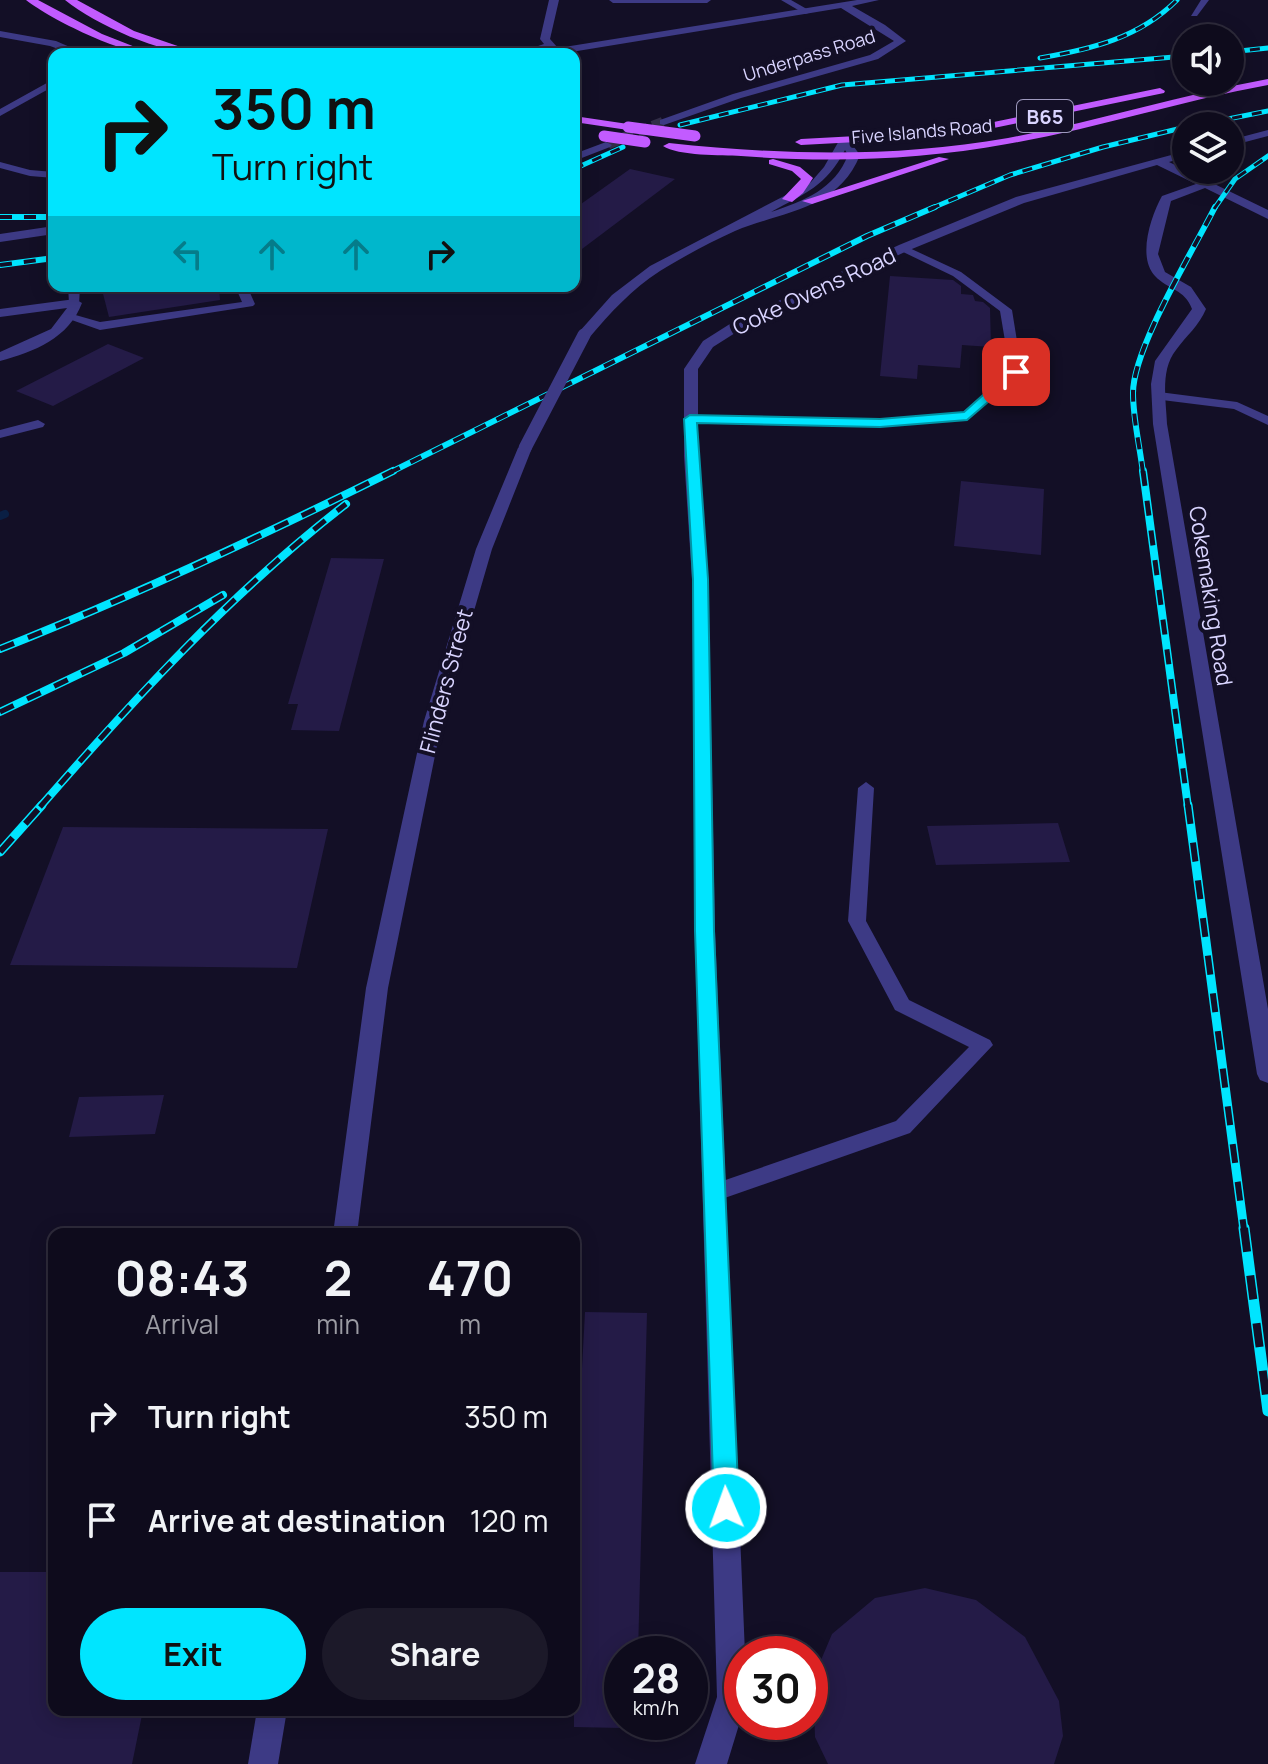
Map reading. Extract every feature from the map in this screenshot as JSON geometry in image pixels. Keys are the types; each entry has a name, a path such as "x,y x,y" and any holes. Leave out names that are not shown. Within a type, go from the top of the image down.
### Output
{"main road":[{"path":"31,0 99,36 132,48"},
{"path":"70,0 131,33 177,48"},
{"path":"1244,75 1268,71"},
{"name":"Five Islands Road","path":"580,134 605,141 721,152 835,156 970,147 1268,82"},
{"name":"Five Islands Road","path":"792,142 973,131 1172,88"},
{"path":"580,120 695,136 776,142"},
{"path":"808,201 894,172 1025,137"},
{"path":"721,152 785,165 803,174 806,184 788,199"}],"street":[{"path":"554,0 545,39 552,48 874,0"},
{"name":"Underpass Road","path":"664,122 737,96 874,57 901,41 844,6"},
{"path":"0,34 65,48"},
{"path":"1244,139 1268,133"},
{"path":"580,155 605,141"},
{"path":"844,141 854,155"},
{"name":"Flinders Street","path":"346,1228 377,988 430,737 484,549 525,448 584,335 617,298 654,269 820,179 844,141"},
{"name":"Flinders Street","path":"735,227 808,201 840,182 848,174 854,155"},
{"name":"Coke Ovens Road","path":"710,1764 716,1754 732,1697 705,931 700,579 690,419 691,369 708,344 787,301 903,248 1020,200 1172,158"},
{"path":"1159,161 1268,215"},
{"name":"Cokemaking Road","path":"1204,185 1166,199 1150,255 1155,269 1188,291 1199,309 1195,320 1163,360 1160,424 1268,1074"},
{"path":"1237,200 1268,194"},
{"path":"0,238 48,231"},
{"path":"0,313 75,303 72,318 54,334 0,357"},
{"path":"263,1764 271,1716"}],"lane":[{"path":"613,0 707,0"},
{"path":"785,0 808,12"},
{"path":"1194,14 1205,0"},
{"path":"0,113 48,85"},
{"path":"0,165 48,174"},
{"path":"690,419 880,423 967,416 1016,372 1006,310 957,274 903,248"},
{"path":"74,292 75,303"},
{"path":"72,318 100,326 249,304 244,292"},
{"path":"1159,396 1237,406 1268,421"},
{"path":"0,434 38,424"},
{"path":"716,1192 903,1127 983,1045 902,1005 857,921 866,788"}],"building":[{"path":"630,169 675,179 580,250 580,205"},
{"path":"890,276 953,280 961,286 961,294 973,295 975,301 983,302 990,308 991,347 962,345 960,368 918,365 917,379 880,376"},
{"path":"103,292 219,292 220,300 109,317"},
{"path":"108,344 144,358 53,406 16,391"},
{"path":"961,481 1044,489 1041,555 954,546"},
{"path":"331,558 384,559 339,731 291,730 298,704 288,704"},
{"path":"1058,823 1070,862 936,865 927,826"},
{"path":"63,827 328,829 297,968 10,965"},
{"path":"164,1095 155,1134 69,1137 79,1097"},
{"path":"585,1312 647,1313 638,1636 604,1636 604,1728 574,1727 574,1716 580,1716 580,1406"},
{"path":"0,1572 48,1572 48,1716 142,1716 132,1764 0,1764"},
{"path":"925,1588 976,1600 1025,1637 1059,1701 1063,1736 1054,1764 828,1764 816,1740 828,1740 828,1643 832,1634 875,1598"}],"waterway":[{"path":"0,516 5,514"}],"tunnel":[{"path":"608,144 664,122"}],"railway":[{"path":"1040,58 1131,33 1177,0"},
{"path":"1244,51 1268,48"},
{"path":"680,125 842,85 1172,57"},
{"path":"1244,116 1268,111"},
{"path":"930,209 1010,175 1172,130"},
{"path":"580,166 623,147"},
{"path":"1214,209 1235,179 1268,156"},
{"path":"389,473 867,236 935,207"},
{"path":"1143,473 1133,403 1136,374 1153,326 1215,207"},
{"path":"0,217 48,217"},
{"path":"0,265 48,259"},
{"path":"0,649 198,564 393,471"},
{"path":"1143,471 1188,807"},
{"path":"40,807 112,726 224,610 346,504"},
{"path":"0,712 124,653 223,595"},
{"path":"0,852 42,805"},
{"path":"1188,805 1244,1230"},
{"path":"1244,1228 1268,1411"}],"route":[{"path":"726,1508 705,931 700,579 690,419 880,423 967,416 1016,372"}]}
